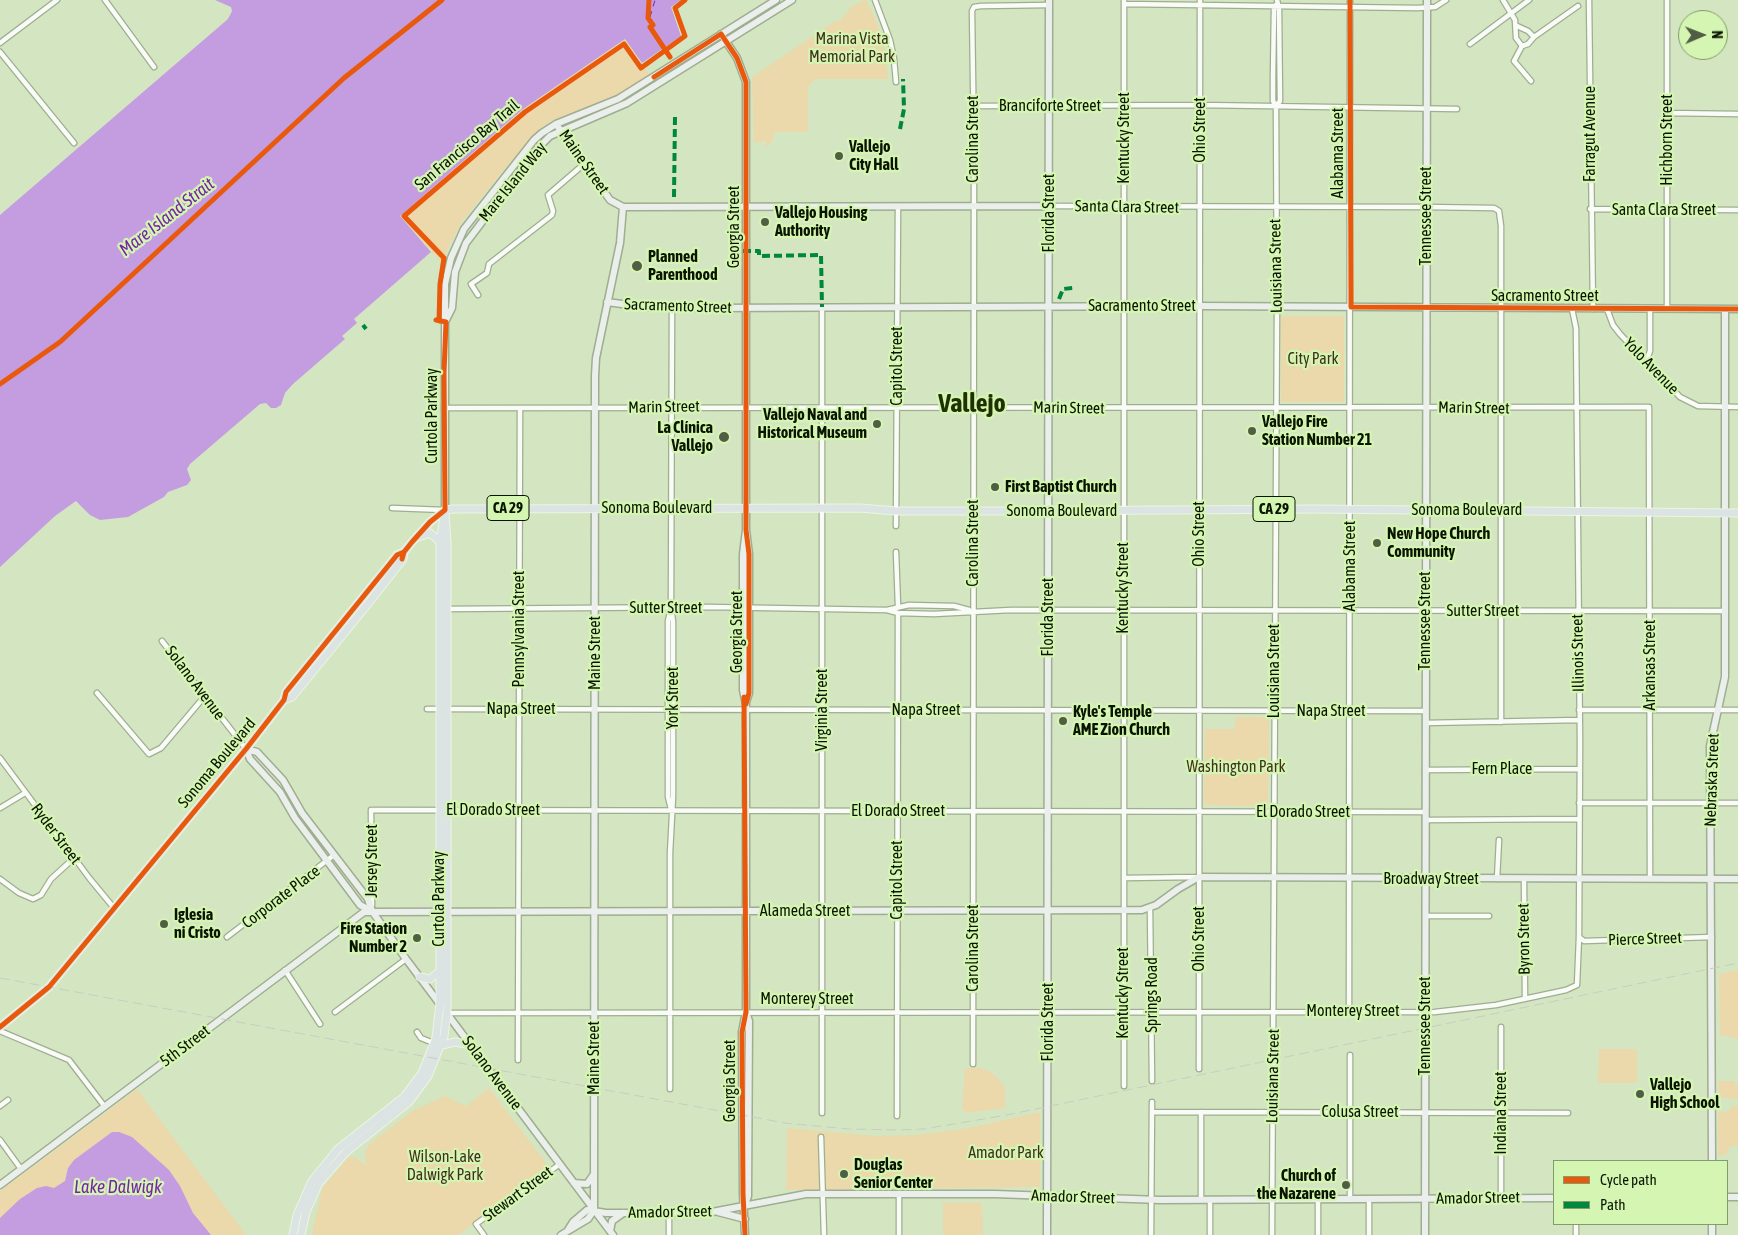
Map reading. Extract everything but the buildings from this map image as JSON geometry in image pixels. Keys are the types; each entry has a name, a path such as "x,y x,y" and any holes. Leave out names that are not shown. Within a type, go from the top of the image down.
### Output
{"main road":[{"name":"Mare Island Way","path":"450,258 464,229 542,133 556,124 618,99 776,0"},
{"name":"Mare Island Way","path":"458,261 477,226 538,148 550,136 561,130 595,119 627,104 792,0"},
{"name":"Tennessee Street","path":"1421,0 1425,8"},
{"name":"Tennessee Street","path":"1425,1235 1426,0"},
{"name":"Florida Street","path":"1048,1235 1049,2"},
{"name":"Georgia Street","path":"721,34 741,66 746,82 746,530 743,554 746,608 743,690 746,707 746,1012 742,1032 742,1195 745,1206 745,1235"},
{"name":"Maine Street","path":"556,124 610,200 623,207 620,243 596,358 594,1210"},
{"name":"Santa Clara Street","path":"623,207 1049,206"},
{"name":"Curtola Parkway","path":"301,1235 306,1212 324,1177 346,1152 409,1102 428,1076 447,1013 442,810 447,523 445,510 444,408 446,322 444,307 445,284 450,258"},
{"name":"Curtola Parkway","path":"446,322 452,308 453,286 458,261"},
{"name":"Sacramento Street","path":"608,302 638,307 746,308 1199,306 1738,309"},
{"name":"Nebraska Street","path":"1712,1160 1710,746 1725,677 1725,309"},
{"name":"Sonoma Boulevard","path":"0,1027 49,987 246,749 284,700 292,697 403,559 404,552 415,538 445,510 520,508 822,508 974,511 1350,509 1738,513"},
{"name":"Curtola Parkway","path":"443,709 440,542 445,510"},
{"path":"415,538 430,534 440,542"},
{"name":"Solano Avenue","path":"246,749 257,752 275,771 302,813 368,899 372,911 406,959 611,1233"},
{"name":"Solano Avenue","path":"246,749 250,759 280,792 295,818 360,905 372,911"},
{"name":"Broadway Street","path":"1199,878 1738,879"},
{"name":"Alameda Street","path":"372,911 1123,910 1150,908 1199,878"},
{"name":"5th Street","path":"0,1185 359,915 372,911"},
{"name":"Curtola Parkway","path":"293,1235 297,1215 312,1181 338,1149 404,1097 422,1073 438,1044 439,972 443,911"},
{"path":"420,976 430,980 439,972"},
{"path":"438,1044 455,1042 471,1045"},
{"path":"574,1183 581,1185 588,1183 594,1173"},
{"name":"Amador Street","path":"594,1210 606,1213 718,1212 793,1196 822,1194 1151,1199 1553,1198"},
{"path":"561,1235 588,1219 594,1210"},
{"path":"611,1233 612,1220 624,1212"},
{"path":"718,1212 730,1217 745,1219"}],"street":[{"path":"0,43 57,0"},
{"path":"105,0 154,67"},
{"path":"875,0 890,40 896,82"},
{"name":"Ohio Street","path":"1199,1069 1200,0"},
{"name":"Alabama Street","path":"1349,1012 1350,0"},
{"path":"1389,0 1389,8"},
{"path":"1124,2 1200,6 1276,3 1350,7 1425,8 1435,7 1446,0"},
{"path":"1504,0 1517,26 1516,38 1522,46"},
{"path":"1470,44 1529,0"},
{"name":"Farragut Avenue","path":"1589,0 1591,40 1591,268"},
{"name":"Hichborn Street","path":"1666,309 1667,0"},
{"name":"Carolina Street","path":"973,1064 972,610 974,511 972,307 974,106 972,22 974,7 1049,2"},
{"name":"Kentucky Street","path":"1124,2 1124,1086"},
{"name":"Louisiana Street","path":"1272,1235 1277,307 1275,208 1276,106 1280,101 1279,8 1276,3"},
{"path":"1531,81 1514,61 1522,46 1528,44 1534,37 1578,6"},
{"path":"1517,26 1528,31 1534,37"},
{"path":"0,52 74,143"},
{"name":"Branciforte Street","path":"974,106 1200,105 1426,107 1457,109"},
{"path":"1667,113 1738,114"},
{"path":"478,295 471,284 487,273 489,264 552,215 553,211 548,195 554,187 584,164"},
{"name":"Capitol Street","path":"896,526 898,206"},
{"name":"Santa Clara Street","path":"1049,206 1494,208 1499,211 1502,252 1502,309"},
{"name":"Santa Clara Street","path":"1590,209 1738,210"},
{"name":"Yolo Avenue","path":"1591,268 1598,308 1646,362 1680,397 1698,406 1725,407"},
{"name":"York Street","path":"670,1089 671,810 673,797 671,710 673,621 671,608 672,307"},
{"name":"Virginia Street","path":"822,307 822,1113"},
{"path":"1501,722 1502,309"},
{"name":"Illinois Street","path":"1567,990 1577,985 1578,982 1580,879 1575,309"},
{"path":"1646,362 1650,351 1650,309"},
{"path":"1725,407 1738,407"},
{"name":"Marin Street","path":"444,408 1649,408 1650,451"},
{"name":"Pennsylvania Street","path":"518,1060 520,408"},
{"name":"Arkansas Street","path":"1650,451 1650,878"},
{"path":"392,508 445,510"},
{"path":"896,552 898,606"},
{"name":"Sutter Street","path":"886,610 898,606 954,606 972,610"},
{"name":"Sutter Street","path":"446,609 746,608 886,610 898,613 956,613 972,610 1123,609 1724,611"},
{"name":"Capitol Street","path":"898,613 896,910 898,1116"},
{"name":"Solano Avenue","path":"162,641 204,698 246,749"},
{"path":"97,693 149,754 161,748 204,698"},
{"name":"Napa Street","path":"427,709 671,710 746,707 1048,711 1425,711"},
{"path":"1579,710 1738,710"},
{"path":"1425,723 1579,720"},
{"name":"Ryder Street","path":"0,758 74,858 114,908"},
{"name":"Fern Place","path":"1425,770 1579,769"},
{"path":"0,808 25,793"},
{"path":"1579,803 1738,803"},
{"name":"El Dorado Street","path":"371,810 1425,812"},
{"name":"Jersey Street","path":"371,810 372,911"},
{"path":"1425,820 1578,819"},
{"path":"1497,879 1499,840"},
{"name":"Corporate Place","path":"227,937 334,855"},
{"path":"0,879 19,893 33,899 41,895 51,879 74,858"},
{"name":"Broadway Street","path":"1124,878 1199,878"},
{"name":"Byron Street","path":"1524,879 1526,999"},
{"name":"Springs Road","path":"1150,908 1152,1081"},
{"path":"1426,916 1489,916"},
{"name":"Pierce Street","path":"1579,937 1584,941 1712,937"},
{"path":"335,1012 406,959"},
{"path":"285,970 320,1024"},
{"name":"Monterey Street","path":"447,1013 594,1011 1425,1012 1463,1010 1567,990"},
{"name":"Indiana Street","path":"1501,1028 1501,1198"},
{"path":"0,1031 70,1060 105,1107"},
{"path":"416,1032 421,1038 438,1044"},
{"path":"1350,1054 1350,1199"},
{"path":"0,1106 8,1100"},
{"path":"1151,1235 1152,1102"},
{"name":"Colusa Street","path":"1152,1112 1568,1113"},
{"path":"1201,1112 1201,1199"},
{"path":"821,1137 824,1235"},
{"path":"0,1140 21,1169"},
{"name":"Stewart Street","path":"484,1235 476,1224 560,1164"},
{"path":"899,1194 899,1235"},
{"path":"1210,1199 1210,1235"},
{"path":"1318,1199 1318,1235"},
{"path":"1369,1199 1369,1235"},
{"path":"669,1213 669,1235"}],"green space":[{"name":"Marina Vista Memorial Park","path":"866,0 874,16 881,34 886,55 888,79 815,79 808,87 808,132 775,132 771,144 766,147 766,141 754,143 752,77 837,20 839,22 852,6"},
{"path":"625,39 651,77 608,100 551,121 539,130 463,220 448,248 443,264 400,216 523,109"},
{"name":"City Park","path":"1281,316 1344,316 1344,402 1281,402"},
{"name":"Washington Park","path":"1235,717 1269,717 1268,806 1204,805 1205,729 1235,729"},
{"path":"1738,970 1738,1039 1720,1035 1719,974"},
{"path":"1599,1049 1637,1049 1637,1083 1598,1083"},
{"path":"965,1068 982,1068 996,1076 1005,1087 1005,1108 966,1113 962,1108"},
{"path":"1718,1081 1735,1081 1735,1085 1738,1085 1738,1100 1719,1097"},
{"name":"Wilson-Lake Dalwigk Park","path":"489,1088 550,1168 458,1235 312,1235 322,1189 347,1158 354,1157 366,1165 365,1152 369,1144 414,1110 445,1096 466,1106"},
{"name":"Lake Dalwigk","path":"137,1089 246,1235 0,1235 0,1191"},
{"path":"1732,1106 1738,1106 1738,1146 1730,1146 1726,1155 1718,1155 1718,1112 1729,1111"},
{"name":"Amador Park","path":"1040,1112 1040,1187 786,1190 787,1128 877,1136 917,1135 969,1128"},
{"path":"980,1202 982,1206 983,1235 943,1235 943,1203"}],"water":[{"name":"Mare Island Strait","path":"215,0 681,0 671,7 681,36 642,63 625,39 523,109 400,216 431,252 354,319 357,323 342,336 345,339 293,384 285,393 281,405 271,408 266,403 260,404 190,464 187,469 191,480 187,485 168,492 164,497 128,517 100,520 90,515 76,501 55,516 0,567 0,215 228,19 232,11 231,7"},
{"name":"Lake Dalwigk","path":"112,1132 119,1132 132,1137 169,1170 180,1186 193,1213 211,1235 0,1235 0,1218 20,1199 37,1188 46,1186 54,1188 65,1181 68,1168 74,1160"}],"ferry route":[{"path":"0,384 60,342 344,78 442,0"},
{"path":"649,0 650,14"},
{"path":"650,17 655,0"}],"railway":[{"path":"0,978 785,1123 848,1129 898,1130 924,1129 1007,1115 1738,963"}],"marked path":[{"path":"900,129 904,109 903,79"},
{"path":"674,197 675,116"},
{"path":"743,251 759,251 759,256 821,255 822,307"},
{"path":"1059,299 1063,289 1073,288"},
{"path":"363,325 366,329"}],"cycle path":[{"path":"0,384 60,342 344,78 442,0"},
{"path":"649,0 648,18 653,25 650,27 670,57"},
{"name":"San Francisco Bay Trail","path":"439,321 440,284 444,258 404,216 525,112 624,44 641,68 685,36 675,8 685,0"},
{"path":"1350,0 1351,307 1738,309"},
{"path":"654,77 721,34 737,58 746,82 746,530 749,554 749,693 746,704"},
{"path":"402,559 404,552 412,542 430,522 445,510 444,373 446,322 436,320"},
{"path":"0,1027 49,987 246,749 284,700 286,692 397,555 404,552"},
{"path":"744,697 746,1012 742,1032 745,1235"}],"place":[{"name":"Vallejo City Hall","path":"839,156"},
{"name":"Vallejo Housing Authority","path":"765,222"},
{"name":"Planned Parenthood","path":"637,266"},
{"name":"Vallejo Naval and Historical Museum","path":"877,424"},
{"name":"Vallejo Fire Station Number 21","path":"1252,431"},
{"name":"La Clínica Vallejo","path":"724,437"},
{"name":"First Baptist Church","path":"995,487"},
{"name":"New Hope Church Community","path":"1377,543"},
{"name":"Kyle's Temple AME Zion Church","path":"1063,721"},
{"name":"Iglesia ni Cristo","path":"164,924"},
{"name":"Fire Station Number 2","path":"417,938"},
{"name":"Vallejo High School","path":"1640,1094"},
{"name":"Douglas Senior Center","path":"844,1174"},
{"name":"Church of the Nazarene","path":"1346,1185"}],"district":[{"name":"Vallejo","path":"972,404"}]}
